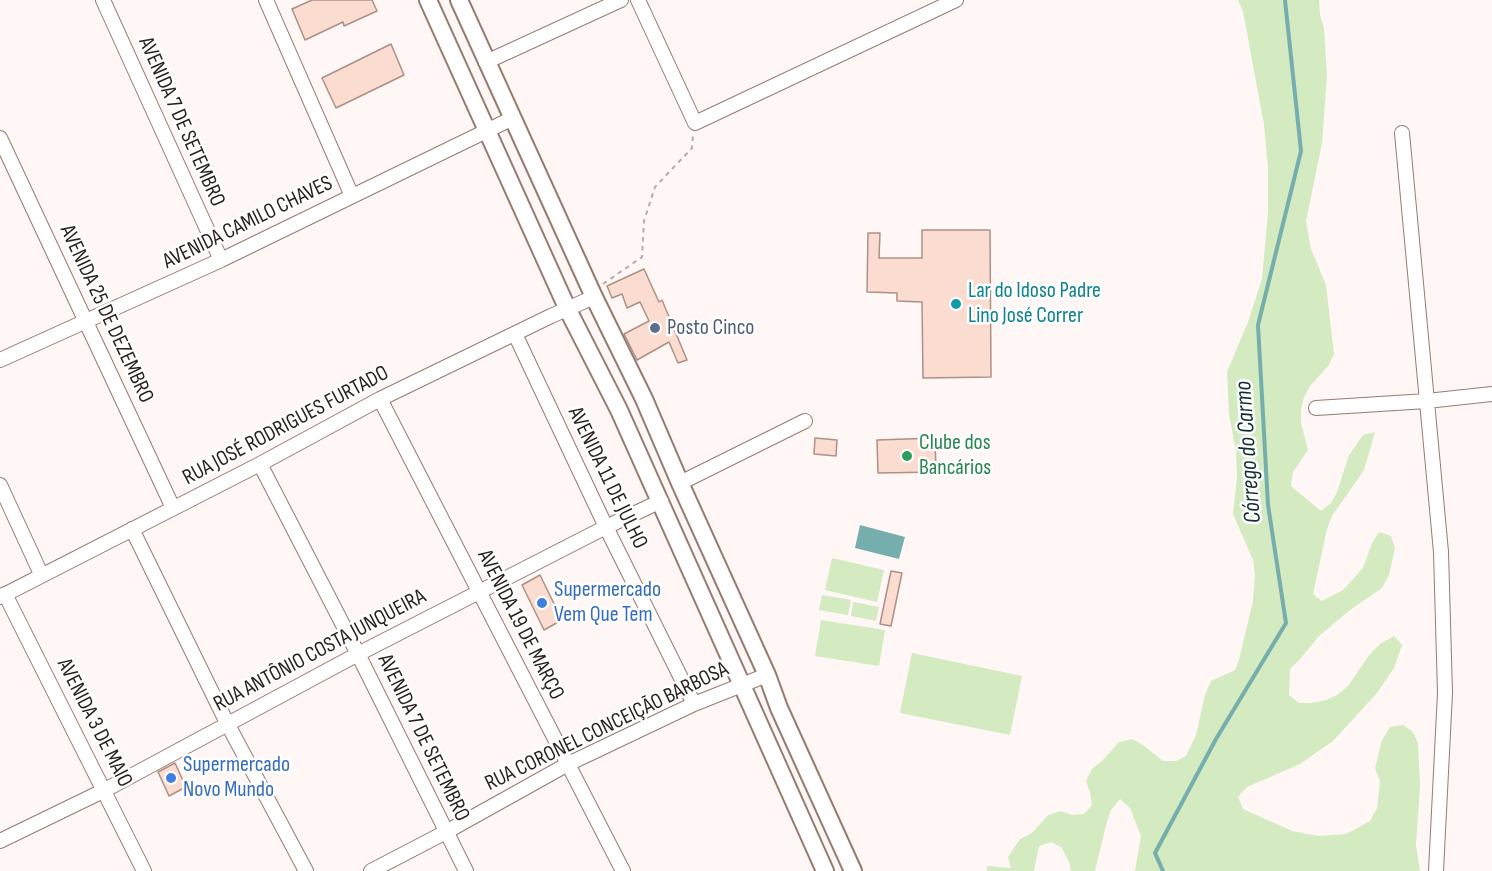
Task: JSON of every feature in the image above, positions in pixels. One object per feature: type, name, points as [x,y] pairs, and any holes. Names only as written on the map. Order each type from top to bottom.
[{"type":"main road","points":[[428,0],[568,310],[619,410],[661,501],[825,871]]},
{"type":"main road","points":[[459,0],[512,119],[644,399],[853,871]]},
{"type":"main road","points":[[619,410],[644,399]]},
{"type":"street","name":"AVENIDA 7 DE SETEMBRO","points":[[103,0],[221,260]]},
{"type":"street","points":[[266,0],[352,196]]},
{"type":"street","points":[[486,62],[621,0]]},
{"type":"street","points":[[638,0],[695,123],[956,0]]},
{"type":"street","name":"AVENIDA CAMILO CHAVES","points":[[0,360],[221,260],[512,119]]},
{"type":"street","points":[[1402,133],[1441,552],[1445,693],[1436,871]]},
{"type":"street","name":"AVENIDA 25 DE DEZEMBRO","points":[[0,138],[173,508]]},
{"type":"street","name":"RUA JOSÉ RODRIGUES FURTADO","points":[[3,596],[41,574],[260,464],[380,399],[551,316],[568,310],[596,294]]},
{"type":"street","name":"AVENIDA 11 DE JULHO","points":[[515,334],[694,704]]},
{"type":"street","points":[[1316,408],[1427,401],[1492,394]]},
{"type":"street","name":"AVENIDA 19 DE MARÇO","points":[[380,399],[623,871]]},
{"type":"street","points":[[680,483],[805,421]]},
{"type":"street","name":"AVENIDA 7 DE SETEMBRO","points":[[260,464],[358,654],[465,871]]},
{"type":"street","points":[[0,484],[41,574]]},
{"type":"street","name":"RUA ANTÔNIO COSTA JUNQUEIRA","points":[[0,841],[105,790],[227,723],[606,526],[661,501]]},
{"type":"street","points":[[132,529],[227,723],[306,871]]},
{"type":"street","name":"AVENIDA 3 DE MAIO","points":[[3,596],[105,790],[144,871]]},
{"type":"street","name":"RUA CORONEL CONCEIÇÃO BARBOSA","points":[[371,871],[568,765],[694,704],[767,675]]},
{"type":"path","points":[[596,294],[605,281],[642,257],[644,221],[655,187],[692,148],[695,123]]},
{"type":"green space","points":[[1238,0],[1319,0],[1324,28],[1327,76],[1322,143],[1306,221],[1311,249],[1326,285],[1334,354],[1329,365],[1310,386],[1304,397],[1301,423],[1308,450],[1293,472],[1291,486],[1321,511],[1331,503],[1337,492],[1349,455],[1363,435],[1375,432],[1364,470],[1332,516],[1327,529],[1313,594],[1322,601],[1343,590],[1363,568],[1372,543],[1379,532],[1391,536],[1395,548],[1389,575],[1382,588],[1350,610],[1319,636],[1290,669],[1289,695],[1299,703],[1326,700],[1348,686],[1370,654],[1380,644],[1394,636],[1402,645],[1394,668],[1377,693],[1333,741],[1300,764],[1247,787],[1238,797],[1243,809],[1292,831],[1319,836],[1346,834],[1370,821],[1377,808],[1380,781],[1375,768],[1382,740],[1390,727],[1403,725],[1413,732],[1418,743],[1420,786],[1416,845],[1420,871],[1135,871],[1141,836],[1130,808],[1120,799],[1111,810],[1107,821],[1095,871],[1071,871],[1062,848],[1052,842],[1039,846],[1034,871],[987,871],[987,866],[1011,868],[1008,857],[1020,839],[1032,833],[1048,815],[1061,811],[1072,815],[1084,814],[1092,805],[1086,781],[1092,769],[1119,742],[1132,739],[1163,761],[1176,761],[1186,756],[1196,735],[1205,695],[1211,681],[1235,670],[1239,660],[1253,601],[1255,575],[1253,560],[1233,514],[1237,477],[1236,452],[1229,414],[1227,372],[1248,322],[1262,279],[1268,212],[1268,168],[1264,125],[1243,11]]},
{"type":"green space","points":[[832,558],[884,570],[877,602],[825,590]]},
{"type":"green space","points":[[822,595],[851,600],[848,615],[819,610]]},
{"type":"green space","points":[[853,602],[879,607],[876,621],[851,616]]},
{"type":"green space","points":[[821,620],[885,630],[879,666],[815,656]]},
{"type":"green space","points":[[912,653],[1022,676],[1010,735],[900,713]]},
{"type":"water","points":[[860,525],[905,537],[899,559],[855,548]]},
{"type":"building","points":[[312,0],[372,0],[377,11],[344,26],[343,22],[305,40],[292,9]]},
{"type":"building","points":[[391,44],[404,75],[336,108],[322,78]]},
{"type":"building","name":"Lar do Idoso Padre Lino José Correr","points":[[922,230],[990,230],[991,377],[923,378],[922,302],[897,301],[897,293],[867,292],[868,233],[880,233],[879,258],[922,258]]},
{"type":"building","points":[[644,269],[659,302],[662,300],[687,360],[678,363],[669,342],[637,360],[624,334],[649,321],[640,302],[627,308],[622,294],[612,298],[607,286]]},
{"type":"building","points":[[815,438],[837,440],[836,456],[814,454]]},
{"type":"building","name":"Clube dos Bancários","points":[[935,438],[936,472],[878,473],[877,440]]},
{"type":"building","points":[[891,571],[902,573],[891,626],[880,624]]},
{"type":"building","name":"Supermercado Vem Que Tem","points":[[540,575],[562,620],[544,630],[522,585]]},
{"type":"building","name":"Supermercado Novo Mundo","points":[[175,763],[186,787],[169,796],[158,772]]},
{"type":"waterway","name":"Córrego do Carmo","points":[[1163,871],[1155,853],[1216,739],[1286,623],[1268,505],[1258,325],[1301,151],[1285,0]]},
{"type":"place","name":"Lar do Idoso Padre Lino José Correr","points":[[956,304]]},
{"type":"place","name":"Posto Cinco","points":[[655,328]]},
{"type":"place","name":"Clube dos Bancários","points":[[907,456]]},
{"type":"place","name":"Supermercado Vem Que Tem","points":[[542,603]]},
{"type":"place","name":"Supermercado Novo Mundo","points":[[171,778]]}]
